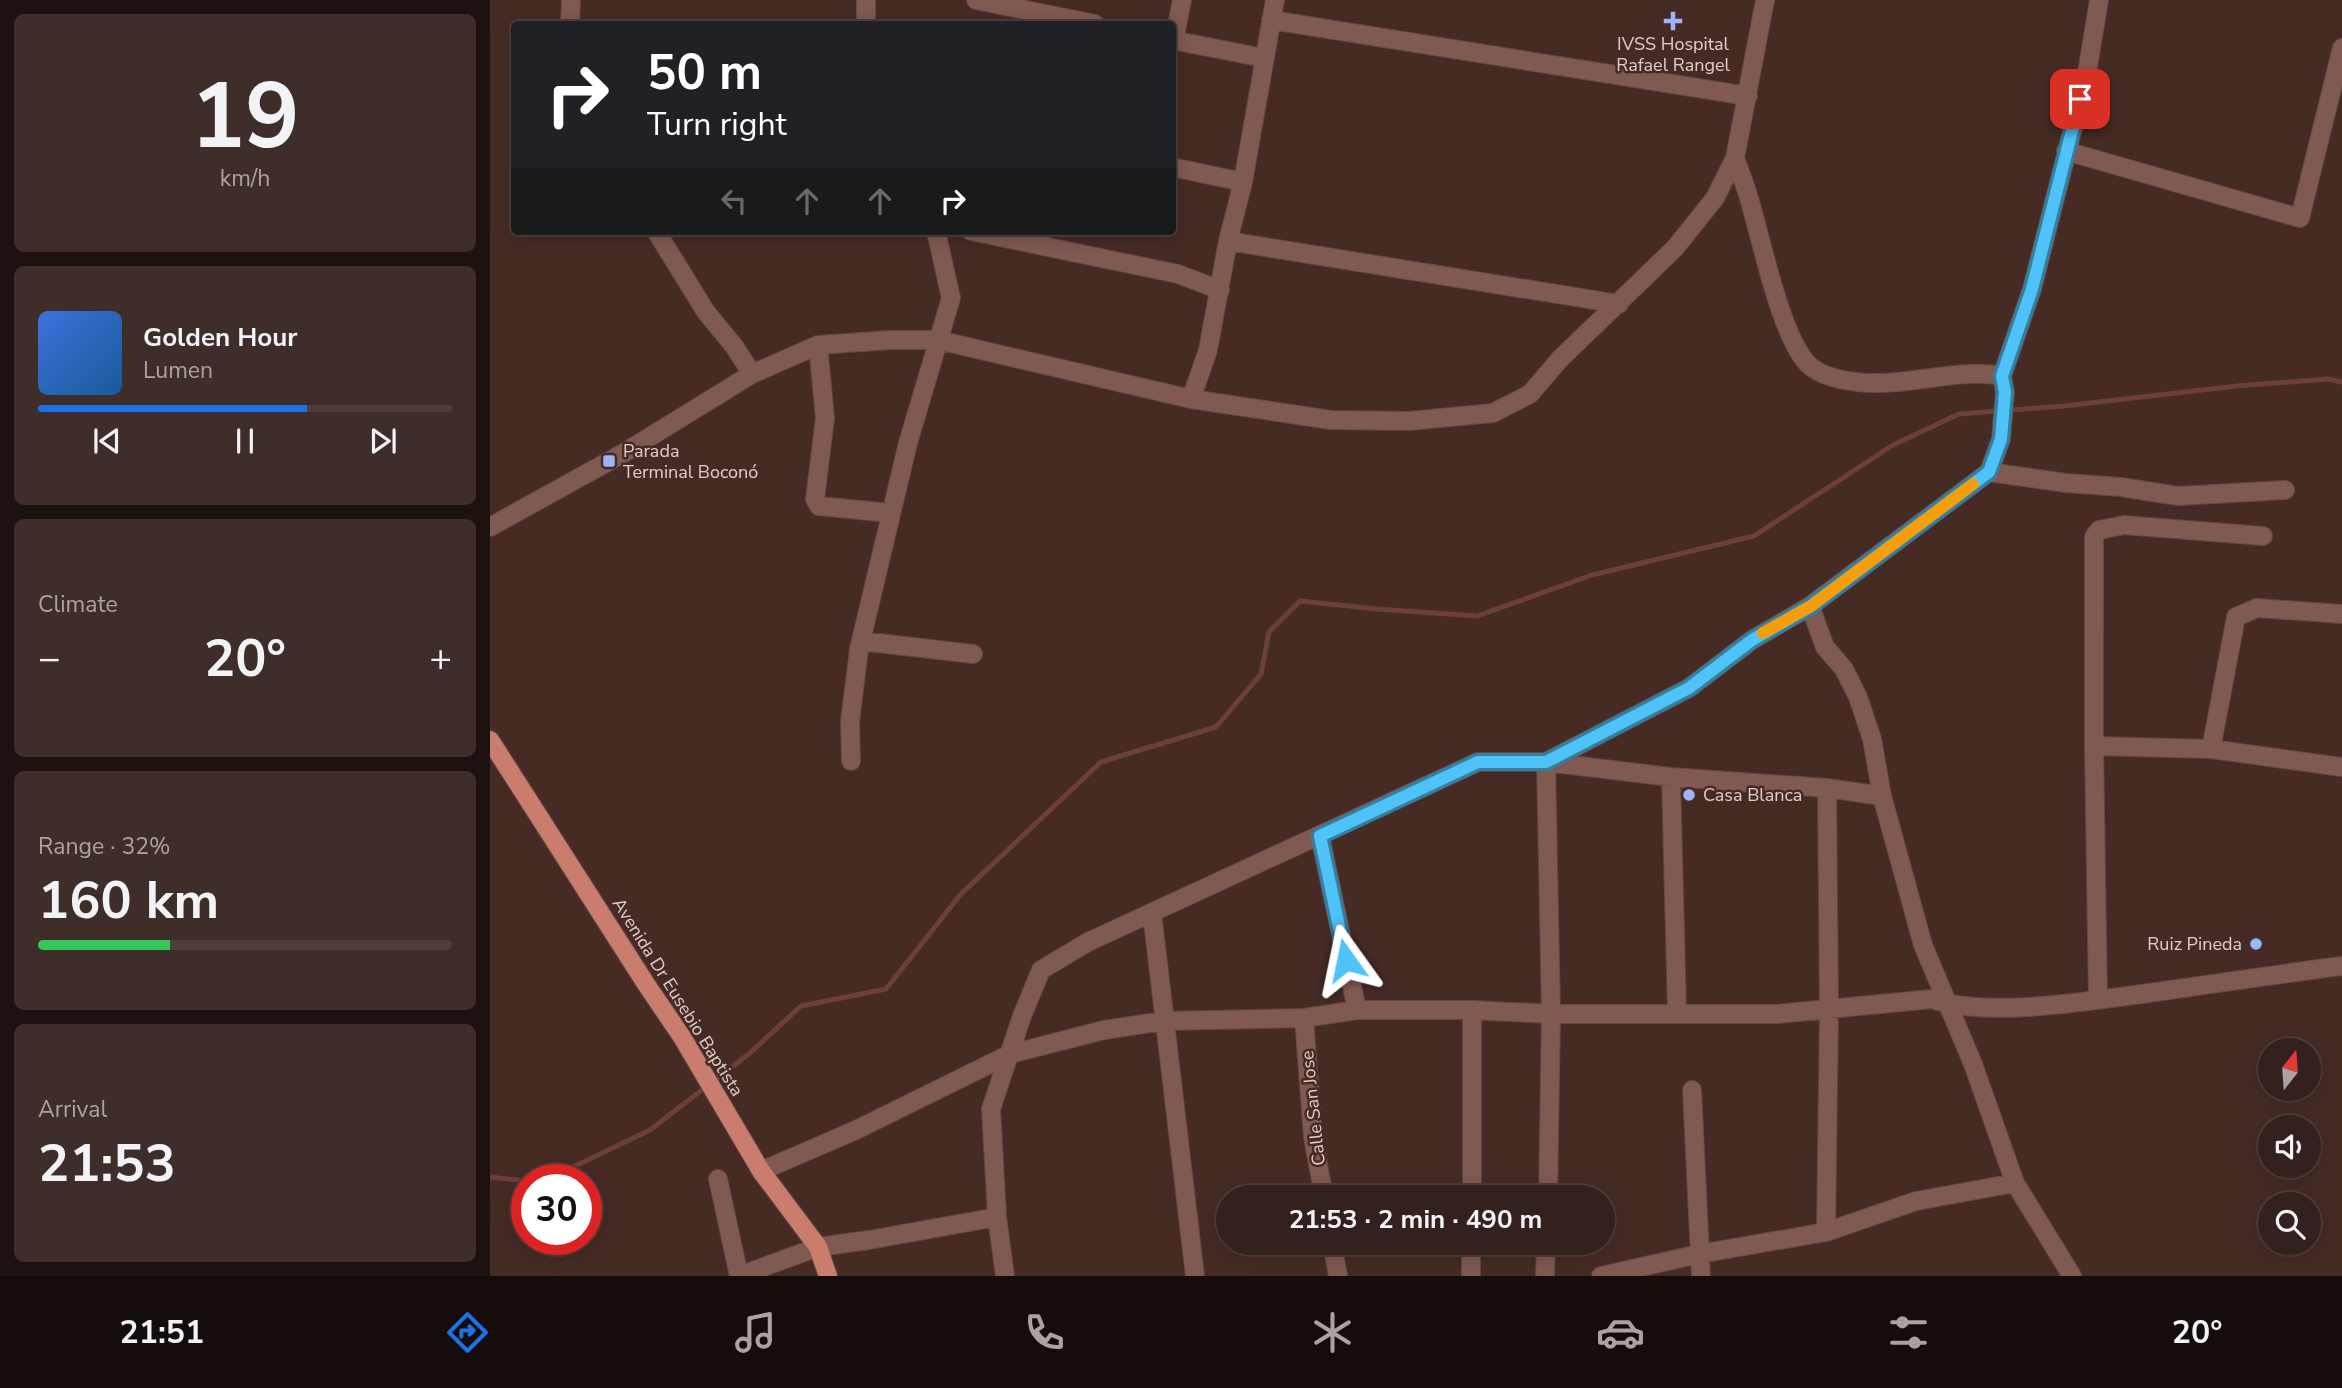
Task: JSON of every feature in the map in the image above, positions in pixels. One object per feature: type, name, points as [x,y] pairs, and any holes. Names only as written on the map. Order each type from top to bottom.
[{"type":"main road","name":"Avenida Dr Eusebio Baptista","points":[[490,740],[682,1037],[761,1171],[818,1247],[828,1276]]},
{"type":"street","points":[[570,21],[572,0]]},
{"type":"street","points":[[866,0],[866,21]]},
{"type":"street","points":[[975,0],[1080,21]]},
{"type":"street","points":[[1176,27],[1182,0]]},
{"type":"street","points":[[1191,399],[1208,350],[1228,241],[1243,182],[1275,0]]},
{"type":"street","points":[[490,527],[622,454],[752,374],[818,345],[938,340],[1191,399],[1331,420],[1409,421],[1493,413],[1530,394],[1560,359],[1675,248],[1715,198],[1735,158],[1765,0]]},
{"type":"street","points":[[1546,762],[1689,688],[1752,640],[1811,606],[1989,472],[2001,431],[2003,384],[2032,289],[2087,73],[2099,0]]},
{"type":"street","points":[[1272,20],[1748,96]]},
{"type":"street","points":[[1176,42],[1264,58]]},
{"type":"street","points":[[2066,151],[2301,218],[2342,48]]},
{"type":"street","points":[[1735,158],[1752,205],[1763,253],[1790,337],[1809,365],[1832,377],[1869,383],[1979,372],[2003,384]]},
{"type":"street","points":[[1176,168],[1243,182]]},
{"type":"street","points":[[658,235],[706,312],[734,346],[752,374]]},
{"type":"street","points":[[851,761],[850,722],[861,641],[890,513],[951,298],[937,235]]},
{"type":"street","points":[[990,235],[1178,274],[1220,290]]},
{"type":"street","points":[[1228,241],[1619,304]]},
{"type":"street","points":[[818,345],[825,418],[815,499],[819,506],[890,513]]},
{"type":"street","points":[[1989,472],[2066,483],[2121,487],[2157,494],[2217,495],[2285,490]]},
{"type":"street","points":[[2157,494],[2158,527]]},
{"type":"street","points":[[2098,1000],[2094,537],[2099,530],[2124,525],[2263,536]]},
{"type":"street","points":[[1811,606],[1825,647],[1844,669],[1858,697],[1872,739],[1882,796],[1923,945],[1950,1006],[2015,1183],[2072,1276]]},
{"type":"street","points":[[2211,749],[2236,617],[2257,608],[2342,614]]},
{"type":"street","points":[[861,641],[973,654]]},
{"type":"street","points":[[2094,746],[2211,749],[2342,767]]},
{"type":"street","points":[[1005,1276],[991,1110],[1022,1016],[1041,970],[1088,942],[1478,762],[1546,762],[1671,777],[1828,788],[1882,796]]},
{"type":"street","points":[[1546,762],[1551,1014],[1548,1185]]},
{"type":"street","points":[[1671,777],[1677,1012]]},
{"type":"street","points":[[1826,1231],[1828,788]]},
{"type":"street","points":[[1320,836],[1357,1010]]},
{"type":"street","points":[[1152,913],[1195,1276]]},
{"type":"street","points":[[761,1171],[856,1129],[1010,1054],[1104,1030],[1163,1021],[1304,1018],[1357,1010],[1472,1010],[1551,1014],[1777,1014],[1932,999],[1950,1006],[2011,1007],[2098,1000],[2342,966]]},
{"type":"street","points":[[1472,1010],[1472,1185]]},
{"type":"street","name":"Calle San Jose","points":[[1304,1018],[1313,1137],[1322,1185]]},
{"type":"street","points":[[1692,1090],[1701,1276]]},
{"type":"street","points":[[718,1179],[739,1276],[818,1247],[998,1217]]},
{"type":"street","points":[[1601,1276],[1699,1254],[1826,1231],[1916,1201],[2015,1183]]},
{"type":"street","points":[[1334,1255],[1338,1276]]},
{"type":"street","points":[[1471,1255],[1471,1276]]},
{"type":"street","points":[[1545,1276],[1546,1255]]},
{"type":"waterway","points":[[579,1164],[650,1130],[750,1053],[801,1006],[886,989],[961,894],[1101,762],[1216,727],[1261,674],[1269,632],[1300,601],[1477,616],[1592,575],[1754,536],[1893,445],[1959,414],[2064,406],[2237,386],[2328,379],[2342,382]]},
{"type":"waterway","points":[[490,1177],[511,1179]]},
{"type":"slow traffic","points":[[1763,633],[1811,606],[1973,484]]},
{"type":"place","name":"IVSS Hospital Rafael Rangel","points":[[1673,21]]},
{"type":"place","name":"Parada Terminal Boconó","points":[[609,461]]},
{"type":"place","name":"Casa Blanca","points":[[1689,795]]},
{"type":"place","name":"Ruiz Pineda","points":[[2256,944]]},
{"type":"route","points":[[1346,960],[1320,836],[1478,762],[1546,762],[1689,688],[1752,640],[1811,606],[1989,472],[2001,439],[2005,392],[2002,376],[2032,289],[2080,99]]}]
